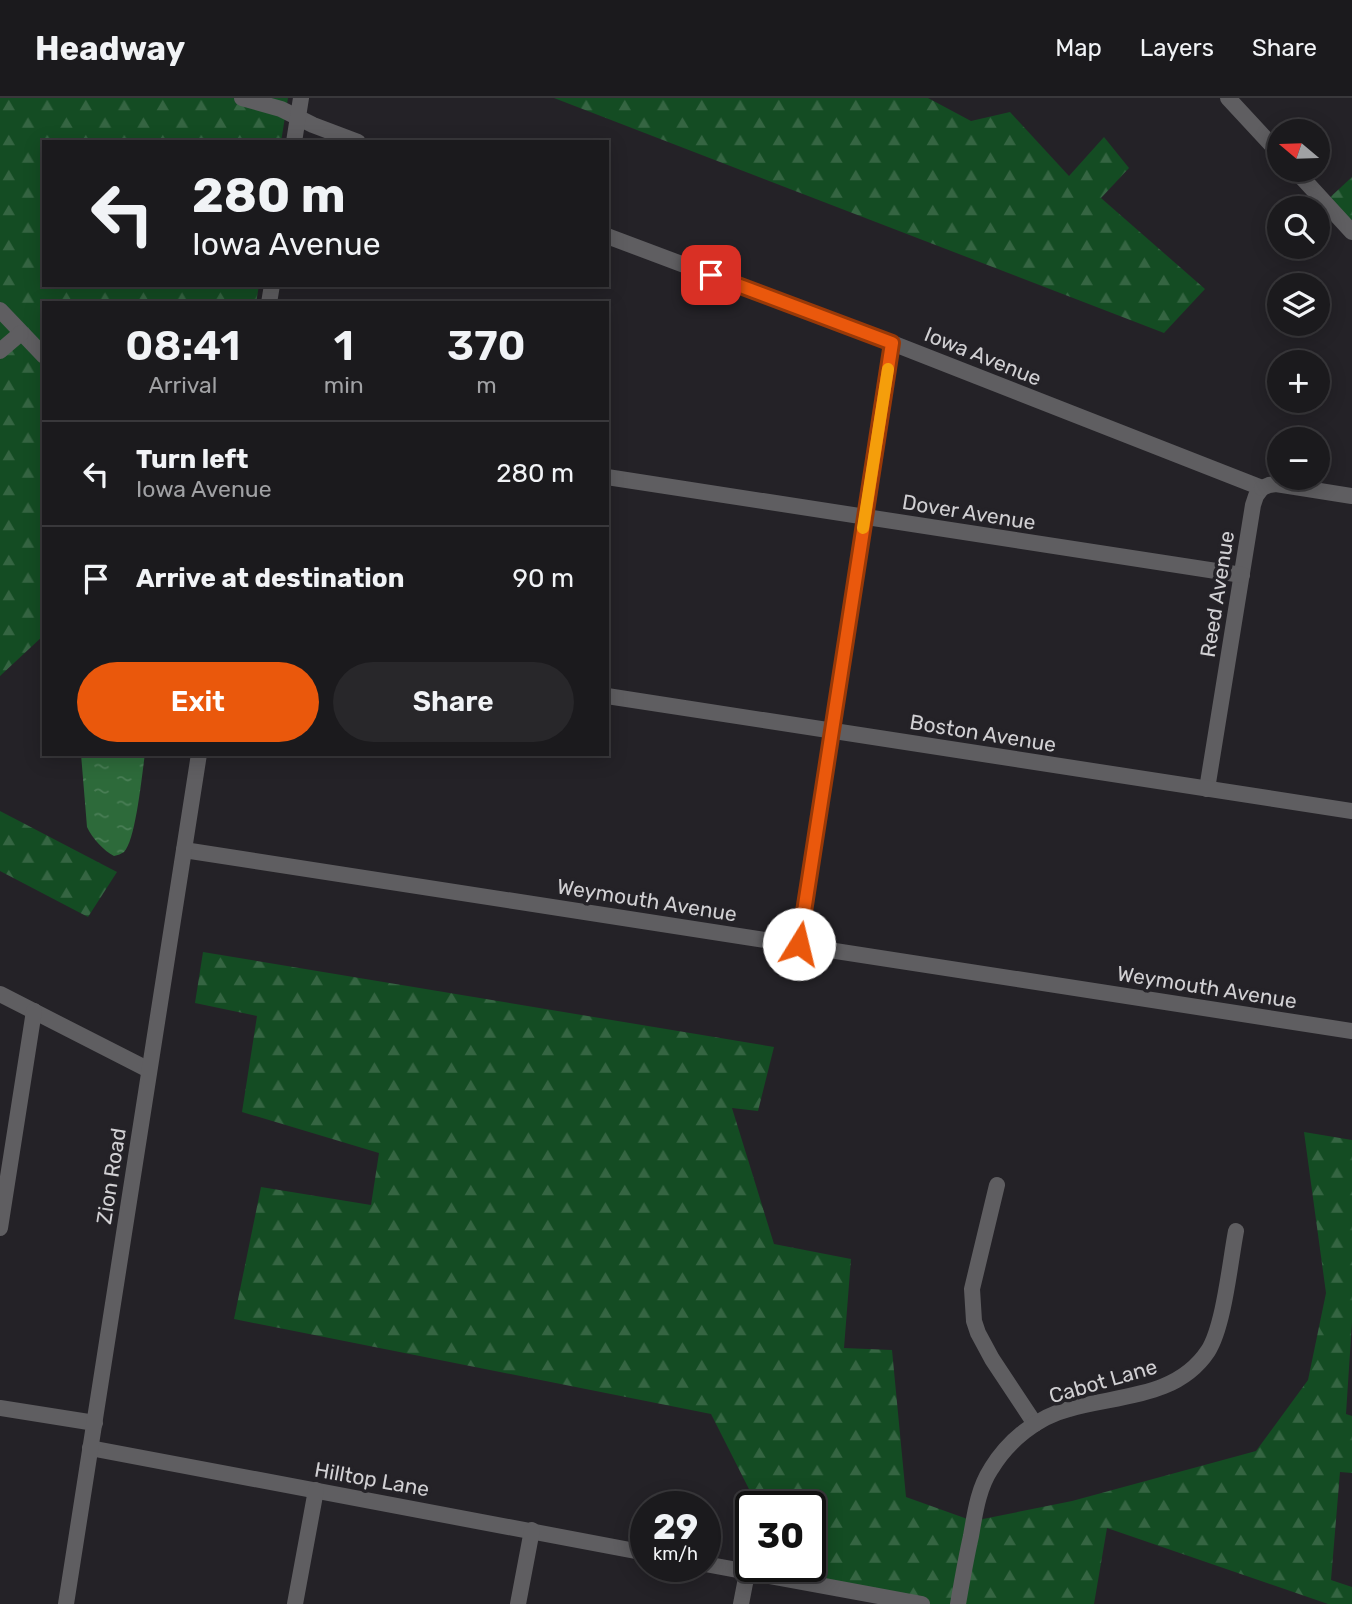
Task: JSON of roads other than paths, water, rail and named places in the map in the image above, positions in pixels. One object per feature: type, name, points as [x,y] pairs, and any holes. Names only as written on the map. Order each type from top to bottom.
[{"type":"street","points":[[242,98],[281,109],[353,140]]},
{"type":"street","points":[[295,140],[301,98]]},
{"type":"street","points":[[1228,98],[1267,140]]},
{"type":"street","points":[[1306,182],[1352,232]]},
{"type":"street","name":"Iowa Avenue","points":[[609,237],[892,343],[1262,488]]},
{"type":"street","points":[[0,310],[42,354]]},
{"type":"street","points":[[0,351],[21,333]]},
{"type":"street","points":[[799,944],[892,343]]},
{"type":"street","name":"Dover Avenue","points":[[609,477],[1242,575]]},
{"type":"street","points":[[1262,488],[1276,484],[1352,496]]},
{"type":"street","name":"Reed Avenue","points":[[1207,789],[1253,505],[1262,488]]},
{"type":"street","name":"Boston Avenue","points":[[609,696],[1352,811]]},
{"type":"street","name":"Zion Road","points":[[66,1604],[199,756]]},
{"type":"street","name":"Weymouth Avenue","points":[[184,850],[1352,1031]]},
{"type":"street","points":[[0,994],[149,1070]]},
{"type":"street","points":[[0,1228],[34,1011]]},
{"type":"street","points":[[997,1185],[972,1289],[974,1321],[992,1359],[1035,1424]]},
{"type":"street","name":"Cabot Lane","points":[[958,1604],[982,1486],[1000,1456],[1014,1440],[1035,1424],[1068,1409],[1160,1388],[1173,1383],[1194,1368],[1209,1349],[1217,1332],[1236,1231]]},
{"type":"street","points":[[0,1408],[95,1423]]},
{"type":"street","name":"Hilltop Lane","points":[[90,1448],[630,1550]]},
{"type":"street","points":[[295,1604],[316,1490]]},
{"type":"street","points":[[518,1604],[532,1530]]},
{"type":"street","points":[[741,1604],[745,1582]]},
{"type":"street","points":[[798,1582],[922,1604]]},
{"type":"water","points":[[81,756],[145,756],[132,834],[124,852],[114,856],[106,851],[87,827]]}]
